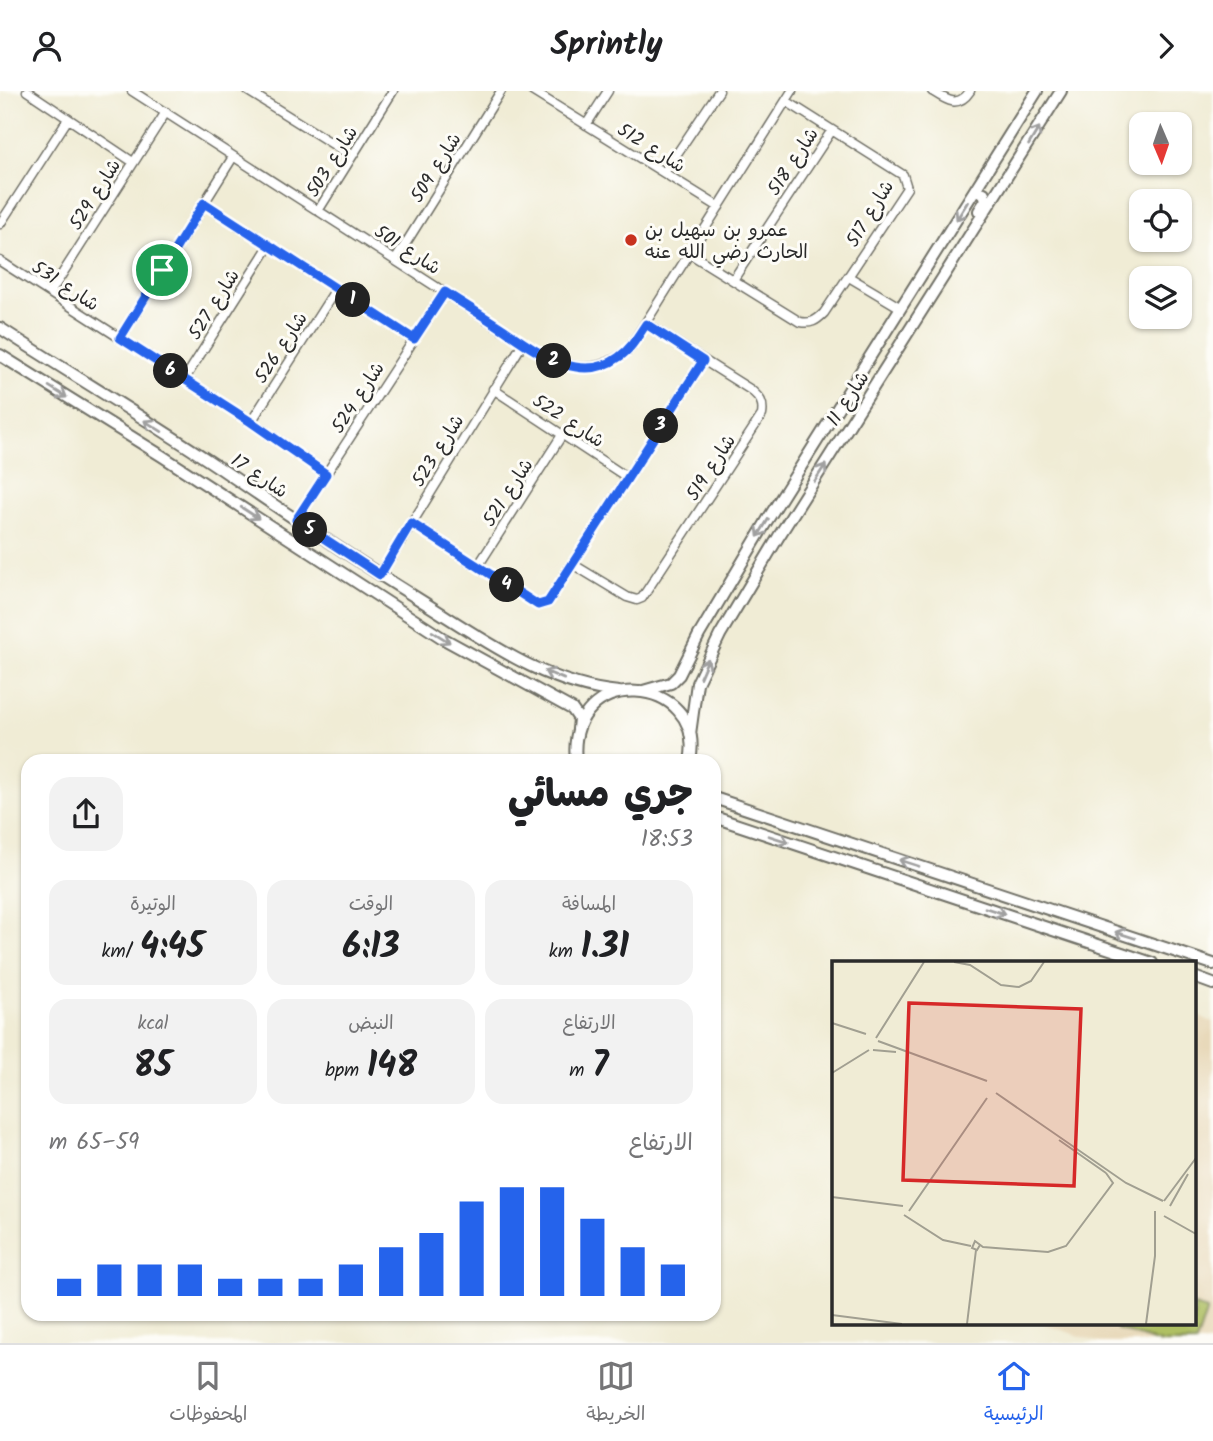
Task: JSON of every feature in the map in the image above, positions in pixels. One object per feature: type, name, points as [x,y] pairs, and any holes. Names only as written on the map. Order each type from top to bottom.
[{"type":"street","points":[[27,91],[132,162]]},
{"type":"street","name":"شارع 501","points":[[132,91],[523,343],[556,362],[586,368],[617,359],[629,349],[792,91]]},
{"type":"street","points":[[248,91],[352,156]]},
{"type":"street","name":"شارع 503","points":[[318,211],[393,91]]},
{"type":"street","name":"شارع 509","points":[[396,260],[501,91]]},
{"type":"street","name":"شارع 512","points":[[532,91],[719,207]]},
{"type":"street","points":[[586,125],[608,91]]},
{"type":"street","points":[[664,173],[719,91]]},
{"type":"street","points":[[932,91],[947,101],[956,103],[964,99],[970,91]]},
{"type":"street","points":[[1015,166],[1004,164],[1003,156],[1028,117],[1037,91]]},
{"type":"street","name":"شارع 11","points":[[643,691],[671,683],[679,674],[768,519],[1037,91]]},
{"type":"street","name":"شارع 11","points":[[692,754],[690,734],[697,683],[720,635],[779,536],[952,267],[1061,91]]},
{"type":"street","name":"شارع 517","points":[[689,253],[800,322],[809,323],[824,313],[907,188],[902,175],[786,101]]},
{"type":"street","name":"شارع 529","points":[[50,293],[166,112]]},
{"type":"street","points":[[0,224],[68,119]]},
{"type":"street","name":"شارع 518","points":[[733,280],[832,130]]},
{"type":"street","points":[[120,338],[233,157]]},
{"type":"street","points":[[952,267],[959,242],[986,200],[984,193],[975,190]]},
{"type":"street","points":[[204,203],[414,339]]},
{"type":"street","name":"شارع 527","points":[[184,380],[269,246]]},
{"type":"street","name":"شارع 531","points":[[0,261],[251,422],[326,474]]},
{"type":"street","name":"شارع 517","points":[[849,277],[901,308]]},
{"type":"street","name":"شارع 526","points":[[251,422],[337,289]]},
{"type":"street","name":"شارع 524","points":[[296,520],[445,292]]},
{"type":"street","name":"شارع 519","points":[[574,565],[627,597],[642,598],[762,415],[760,398],[751,390],[646,324]]},
{"type":"street","name":"شارع 17","points":[[0,328],[489,643],[558,678],[583,686],[619,692],[643,691]]},
{"type":"street","name":"شارع 523","points":[[380,575],[523,343]]},
{"type":"street","name":"شارع 17","points":[[0,355],[162,456],[444,639],[572,709],[579,719],[578,729]]},
{"type":"street","points":[[411,523],[538,605],[543,605],[551,599],[574,565],[703,361]]},
{"type":"street","name":"شارع 522","points":[[493,390],[628,478]]},
{"type":"street","name":"شارع 521","points":[[478,566],[562,435]]},
{"type":"street","points":[[162,456],[171,449],[182,451],[221,475],[230,475]]},
{"type":"street","points":[[643,691],[659,696],[673,706],[684,719],[690,734]]},
{"type":"street","points":[[576,754],[578,729],[587,712],[602,699],[619,692]]},
{"type":"street","points":[[721,800],[1213,964]]},
{"type":"street","points":[[721,819],[1146,961]]},
{"type":"street","points":[[1196,978],[1213,984]]},
{"type":"shaded area","points":[[1196,1016],[1213,1022],[1213,1343],[1100,1343],[1047,1325],[1196,1325]]},
{"type":"green space","points":[[1196,1307],[1207,1310],[1196,1343],[1160,1343],[1117,1329],[1118,1325],[1196,1325]]},
{"type":"place","name":"عمرو بن سهيل بن الحارث رضي الله عنه","points":[[631,240]]},
{"type":"route","points":[[204,203],[414,339],[445,292],[539,353],[570,366],[586,368],[617,359],[629,349],[646,324],[703,361],[574,565],[551,599],[538,605],[411,523],[380,575],[296,520],[326,474],[120,338],[162,270],[204,203]]}]
